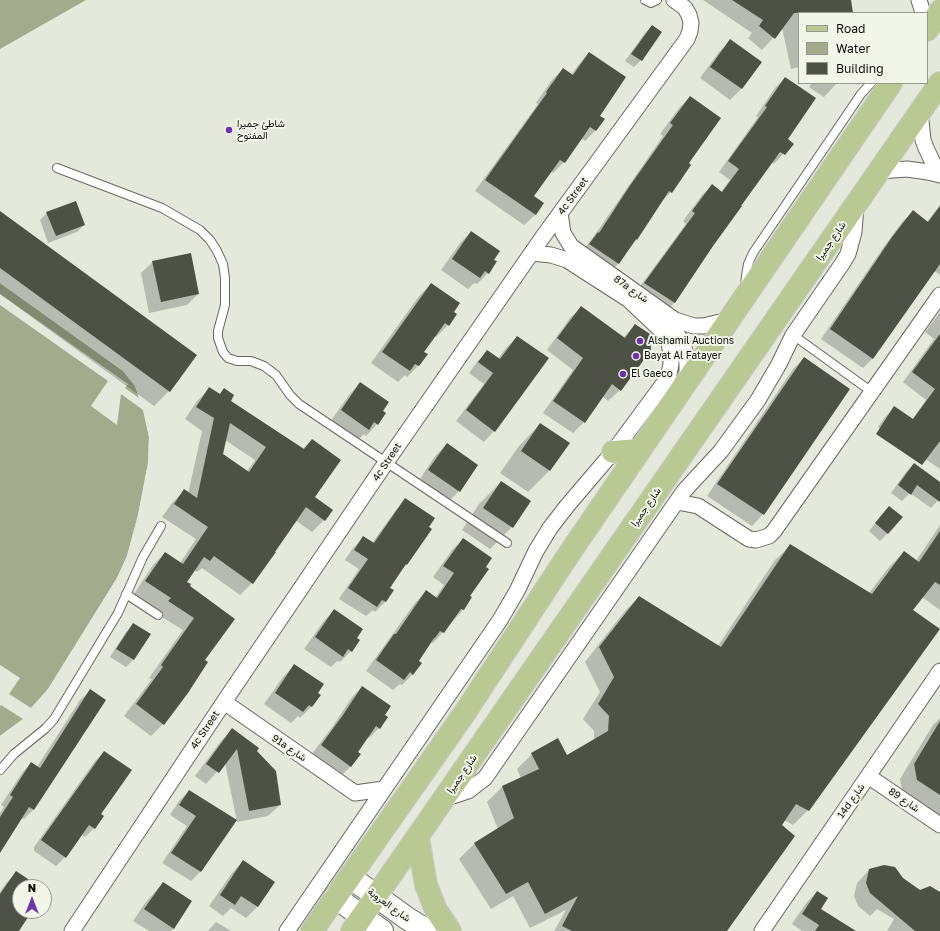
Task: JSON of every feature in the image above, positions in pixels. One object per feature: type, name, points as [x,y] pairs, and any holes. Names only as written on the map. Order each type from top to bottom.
[{"type":"main road","points":[[928,29],[940,11]]},
{"type":"main road","name":"شارع جميرا","points":[[357,924],[940,83]]},
{"type":"main road","points":[[312,931],[464,714],[569,554],[890,84]]},
{"type":"main road","points":[[613,452],[640,450]]},
{"type":"main road","points":[[418,837],[426,885],[436,910],[450,931]]},
{"type":"main road","name":"شارع العروبة","points":[[350,877],[408,919],[428,931]]},
{"type":"main road","points":[[336,898],[357,924],[382,931]]},
{"type":"street","name":"4c Street","points":[[72,931],[224,702],[387,461],[560,213],[686,38],[690,31],[691,23],[689,15],[685,8],[674,0]]},
{"type":"street","points":[[919,0],[923,12]]},
{"type":"street","points":[[920,111],[923,140],[933,163],[940,170]]},
{"type":"street","points":[[879,171],[907,170],[940,175]]},
{"type":"street","points":[[444,799],[468,791],[486,778],[677,502],[693,481],[721,451],[758,400],[793,335],[848,254],[854,232],[856,204]]},
{"type":"street","name":"87a شارع","points":[[560,213],[563,233],[571,246],[675,320],[694,326],[703,326],[729,320]]},
{"type":"street","name":"87a شارع","points":[[532,253],[552,255],[567,260],[670,326],[676,332],[686,355],[687,381]]},
{"type":"street","points":[[677,502],[692,504],[704,509],[749,539],[756,540],[768,536],[774,531],[940,295]]},
{"type":"street","points":[[286,931],[500,620],[517,591],[536,551],[550,528],[613,452],[669,374],[671,354],[669,343],[665,334],[629,300]]},
{"type":"street","name":"14d شارع","points":[[762,931],[940,671]]},
{"type":"street","name":"91a شارع","points":[[224,702],[355,793]]},
{"type":"street","name":"شارع 89","points":[[868,776],[940,824]]},
{"type":"street","points":[[359,825],[355,793],[384,789]]},
{"type":"lane","points":[[645,0],[651,4],[657,0]]},
{"type":"lane","points":[[744,298],[748,264],[753,253],[861,94],[870,84]]},
{"type":"lane","points":[[57,168],[162,208],[200,230],[210,240],[223,264],[225,305],[218,331],[218,338],[223,352],[228,358],[264,366],[276,375],[290,395],[299,404],[507,542]]},
{"type":"lane","points":[[793,335],[872,392]]},
{"type":"lane","points":[[0,770],[14,754],[46,728],[54,719],[118,613],[143,557],[160,526]]},
{"type":"lane","points":[[126,594],[158,614]]},
{"type":"water","points":[[0,0],[86,0],[0,49]]},
{"type":"water","points":[[0,283],[123,371],[135,386],[143,409],[149,437],[148,463],[138,515],[127,556],[117,578],[48,689],[23,719],[0,736]]},
{"type":"pier","points":[[0,281],[124,370],[137,385],[145,408],[151,437],[150,464],[140,516],[129,556],[119,579],[49,690],[24,720],[0,738],[0,736],[23,719],[1,705],[0,706],[0,665],[20,678],[9,694],[31,708],[48,689],[117,578],[127,556],[138,515],[148,463],[149,437],[143,410],[121,394],[117,425],[91,406],[108,381],[0,305],[0,294],[128,384],[125,388],[139,398],[135,386],[123,371],[0,283]]},
{"type":"building","points":[[732,0],[851,0],[853,12],[794,13],[775,39],[759,26],[763,20]]},
{"type":"building","points":[[652,25],[662,32],[642,61],[631,54]]},
{"type":"building","points":[[730,39],[762,62],[742,89],[710,67]]},
{"type":"building","points":[[589,52],[626,77],[600,116],[605,119],[596,131],[590,127],[565,163],[560,160],[534,196],[544,203],[536,215],[485,180],[563,68],[573,75]]},
{"type":"building","points":[[785,77],[816,98],[788,139],[794,144],[785,155],[780,152],[713,246],[675,303],[644,283],[695,213],[692,211],[712,184],[722,192],[739,169],[728,161],[767,107],[765,106]]},
{"type":"building","points":[[690,96],[721,118],[689,163],[691,165],[672,193],[669,191],[637,240],[636,239],[619,264],[589,244],[598,232],[599,233],[629,187],[673,125],[670,123]]},
{"type":"building","points":[[76,201],[85,225],[56,236],[46,212]]},
{"type":"building","points":[[940,206],[940,264],[873,359],[830,329],[892,237],[913,210],[928,222]]},
{"type":"building","points":[[0,211],[197,355],[170,392],[0,268]]},
{"type":"building","points":[[471,231],[500,251],[494,260],[497,261],[489,274],[485,271],[480,278],[452,259]]},
{"type":"building","points":[[191,253],[199,294],[161,302],[152,261]]},
{"type":"building","points":[[431,283],[460,303],[454,312],[457,314],[449,326],[445,323],[424,352],[428,354],[419,366],[415,364],[410,371],[382,352]]},
{"type":"building","points":[[581,306],[625,338],[635,324],[650,334],[651,350],[621,391],[612,384],[585,423],[553,401],[583,358],[557,338]]},
{"type":"building","points":[[940,334],[940,441],[922,465],[876,434],[894,406],[913,419],[935,389],[912,372]]},
{"type":"building","points":[[517,336],[549,358],[495,432],[466,410],[493,373],[478,362],[487,350],[500,359]]},
{"type":"building","points":[[804,357],[850,389],[764,515],[717,484]]},
{"type":"building","points":[[360,382],[389,402],[383,411],[386,413],[378,425],[374,422],[369,430],[341,410]]},
{"type":"building","points":[[209,387],[220,394],[224,388],[234,395],[231,401],[304,449],[312,439],[341,460],[315,497],[333,510],[325,521],[306,507],[253,584],[214,556],[210,561],[204,557],[187,582],[191,584],[190,586],[235,619],[205,660],[208,662],[188,693],[164,725],[136,704],[163,667],[161,665],[194,618],[168,601],[171,598],[145,581],[165,552],[183,564],[208,527],[174,504],[184,489],[197,498],[214,418],[196,407]],"holes":[[[230,423],[266,447],[249,472],[223,454]]]},
{"type":"building","points":[[540,423],[570,443],[550,471],[521,451]]},
{"type":"building","points":[[447,443],[478,465],[460,492],[428,470]]},
{"type":"building","points":[[914,463],[940,482],[940,502],[917,485],[911,495],[898,485]]},
{"type":"building","points":[[501,481],[531,501],[513,528],[483,508]]},
{"type":"building","points":[[405,498],[435,518],[429,527],[432,529],[390,588],[394,590],[386,602],[382,600],[377,607],[348,588],[368,559],[354,550],[363,536],[374,543]]},
{"type":"building","points":[[889,506],[903,517],[888,534],[875,523]]},
{"type":"building","points":[[940,531],[940,585],[935,582],[913,610],[940,629],[809,811],[796,804],[782,825],[795,836],[727,931],[572,931],[562,926],[578,896],[545,914],[528,882],[506,894],[474,843],[514,818],[502,786],[539,769],[531,753],[558,738],[567,755],[608,731],[609,716],[598,704],[614,677],[599,647],[639,596],[721,647],[790,544],[872,594],[904,551],[919,562]]},
{"type":"building","points":[[463,538],[492,558],[486,567],[489,569],[470,596],[472,597],[464,610],[461,609],[444,633],[440,631],[434,638],[419,661],[422,663],[413,675],[410,672],[404,680],[376,660],[426,590],[437,598],[454,573],[443,566]]},
{"type":"building","points":[[334,609],[363,629],[357,638],[360,640],[352,652],[348,649],[343,657],[315,637]]},
{"type":"building","points":[[133,623],[151,634],[134,660],[116,649]]},
{"type":"building","points":[[294,664],[324,684],[318,693],[321,695],[312,707],[309,705],[303,712],[275,693]]},
{"type":"building","points":[[362,686],[391,706],[385,715],[388,717],[380,729],[376,726],[358,752],[361,754],[351,767],[321,745]]},
{"type":"building","points":[[90,689],[106,700],[34,810],[29,807],[0,853],[0,817],[13,797],[10,795],[31,762],[40,768]]},
{"type":"building","points":[[940,721],[940,795],[917,780],[914,764]]},
{"type":"building","points":[[232,728],[259,748],[257,751],[276,771],[281,805],[249,811],[237,749],[219,773],[206,764]]},
{"type":"building","points":[[104,751],[132,770],[101,814],[104,816],[95,829],[89,825],[66,858],[41,840]]},
{"type":"building","points":[[189,790],[237,820],[201,872],[171,853],[196,816],[179,805]]},
{"type":"building","points":[[243,860],[275,882],[258,907],[241,896],[235,905],[220,895]]},
{"type":"building","points":[[884,865],[895,867],[903,878],[920,890],[930,886],[940,892],[940,931],[915,931],[870,893],[866,883],[869,869]]},
{"type":"building","points":[[16,871],[28,879],[12,879],[12,919],[27,919],[19,931],[0,931],[0,894]]},
{"type":"building","points":[[163,882],[192,901],[174,929],[144,909]]},
{"type":"building","points":[[817,891],[828,898],[821,909],[856,931],[815,931],[819,925],[802,914]]},
{"type":"place","name":"شاطئ جميرا المفتوح","points":[[229,130]]},
{"type":"place","name":"Alshamil Auctions","points":[[640,341]]},
{"type":"place","name":"Bayat Al Fatayer","points":[[636,356]]},
{"type":"place","name":"El Gaeco","points":[[623,374]]}]
